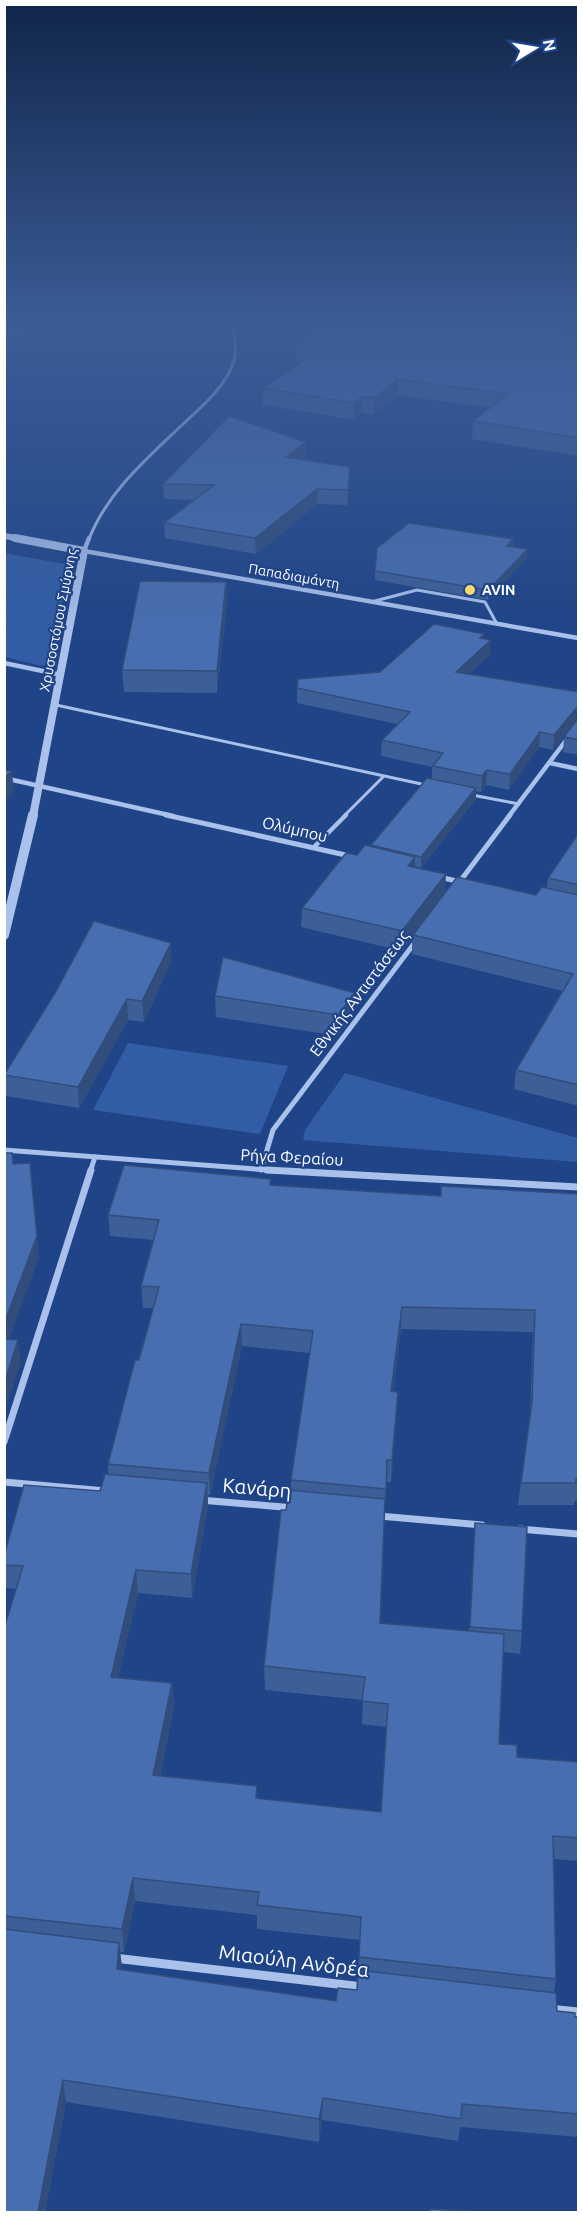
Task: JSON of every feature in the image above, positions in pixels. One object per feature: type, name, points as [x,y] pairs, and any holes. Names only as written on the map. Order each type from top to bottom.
[{"type":"street","name":"Χρυσοστόμου Σμύρνης","points":[[4,935],[40,786],[84,551],[94,526],[117,490],[180,427]]},
{"type":"street","name":"Παπαδιαμάντη","points":[[4,536],[579,638]]},
{"type":"street","points":[[4,663],[62,675]]},
{"type":"street","points":[[453,891],[573,731]]},
{"type":"street","points":[[549,763],[579,768]]},
{"type":"street","name":"Ολύμπου","points":[[4,778],[359,858]]},
{"type":"street","points":[[427,874],[471,884]]},
{"type":"street","name":"Εθνικής Αντιστάσεως","points":[[261,1170],[273,1130],[417,939]]},
{"type":"street","name":"Ρήγα Φεραίου","points":[[4,1150],[261,1170],[579,1186]]},
{"type":"street","points":[[4,1442],[95,1157]]},
{"type":"street","points":[[4,1482],[110,1491]]},
{"type":"street","name":"Κανάρη","points":[[192,1499],[309,1510]]},
{"type":"street","points":[[368,1515],[496,1527]]},
{"type":"street","points":[[508,1528],[579,1534]]},
{"type":"street","name":"Μιαούλη Ανδρέα","points":[[98,1956],[379,1989]]},
{"type":"street","points":[[543,2008],[579,2012]]},
{"type":"lane","points":[[371,602],[417,591],[485,602],[497,624]]},
{"type":"lane","points":[[56,705],[428,786]]},
{"type":"lane","points":[[314,847],[383,777]]},
{"type":"lane","points":[[462,793],[519,804]]},
{"type":"shaded area","points":[[5,553],[70,565],[48,664],[42,666],[5,657]]},
{"type":"shaded area","points":[[128,1043],[288,1066],[260,1134],[93,1110]]},
{"type":"shaded area","points":[[345,1073],[578,1138],[578,1162],[303,1140],[305,1130]]},
{"type":"building","points":[[218,427],[263,427],[306,442],[286,457],[350,467],[348,490],[317,489],[255,538],[164,523],[214,485],[163,484]]},
{"type":"building","points":[[513,427],[579,427],[579,438]]},
{"type":"building","points":[[409,523],[513,539],[507,546],[528,549],[488,590],[375,571],[377,548]]},
{"type":"building","points":[[140,581],[226,582],[217,671],[122,670]]},
{"type":"building","points":[[434,624],[484,634],[480,638],[491,640],[456,672],[579,692],[579,705],[554,735],[540,732],[510,774],[487,770],[482,776],[433,766],[443,753],[382,740],[410,712],[297,688],[298,679],[380,672]]},
{"type":"building","points":[[579,717],[579,740],[564,737]]},
{"type":"building","points":[[4,770],[12,771],[4,778]]},
{"type":"building","points":[[427,778],[476,788],[421,857],[371,845]]},
{"type":"building","points":[[578,834],[579,885],[548,878]]},
{"type":"building","points":[[365,845],[415,857],[408,866],[446,874],[402,931],[302,908],[346,853],[357,855]]},
{"type":"building","points":[[457,877],[536,895],[542,887],[579,895],[579,1085],[516,1070],[573,974],[413,935]]},
{"type":"building","points":[[94,921],[171,943],[142,1001],[127,999],[78,1087],[4,1075],[55,993]]},
{"type":"building","points":[[223,957],[355,993],[338,1015],[215,996]]},
{"type":"building","points":[[4,1153],[12,1153],[13,1164],[30,1163],[37,1236],[4,1324]]},
{"type":"building","points":[[124,1165],[271,1179],[270,1185],[441,1196],[441,1186],[579,1194],[579,1479],[576,1479],[576,1483],[521,1483],[532,1402],[535,1310],[402,1307],[391,1391],[398,1392],[392,1460],[387,1460],[386,1489],[291,1480],[313,1331],[241,1324],[209,1473],[108,1464],[135,1360],[139,1360],[159,1287],[141,1286],[159,1220],[108,1215]]},
{"type":"building","points":[[4,1339],[18,1340],[4,1384]]},
{"type":"building","points":[[105,1474],[207,1483],[191,1574],[136,1570],[111,1677],[172,1683],[153,1775],[257,1786],[256,1798],[381,1812],[388,1704],[362,1701],[365,1677],[264,1666],[281,1510],[286,1510],[289,1490],[385,1499],[380,1623],[504,1634],[499,1744],[517,1745],[517,1757],[579,1762],[579,1838],[553,1836],[556,1979],[359,1957],[361,1917],[257,1905],[259,1892],[133,1878],[122,1929],[4,1916],[4,1629],[23,1566],[4,1565],[4,1556],[24,1485],[100,1491]]},
{"type":"building","points":[[475,1523],[527,1527],[522,1631],[470,1627]]},
{"type":"building","points":[[4,1929],[119,1943],[117,1969],[336,2001],[338,1988],[357,1990],[358,1970],[556,1993],[557,2011],[575,2013],[575,2017],[579,2017],[579,2114],[462,2104],[461,2119],[323,2098],[319,2119],[63,2080],[38,2212],[4,2212]]},
{"type":"building","points":[[430,2209],[479,2212],[430,2212]]},
{"type":"place","name":"AVIN","points":[[470,590]]}]
